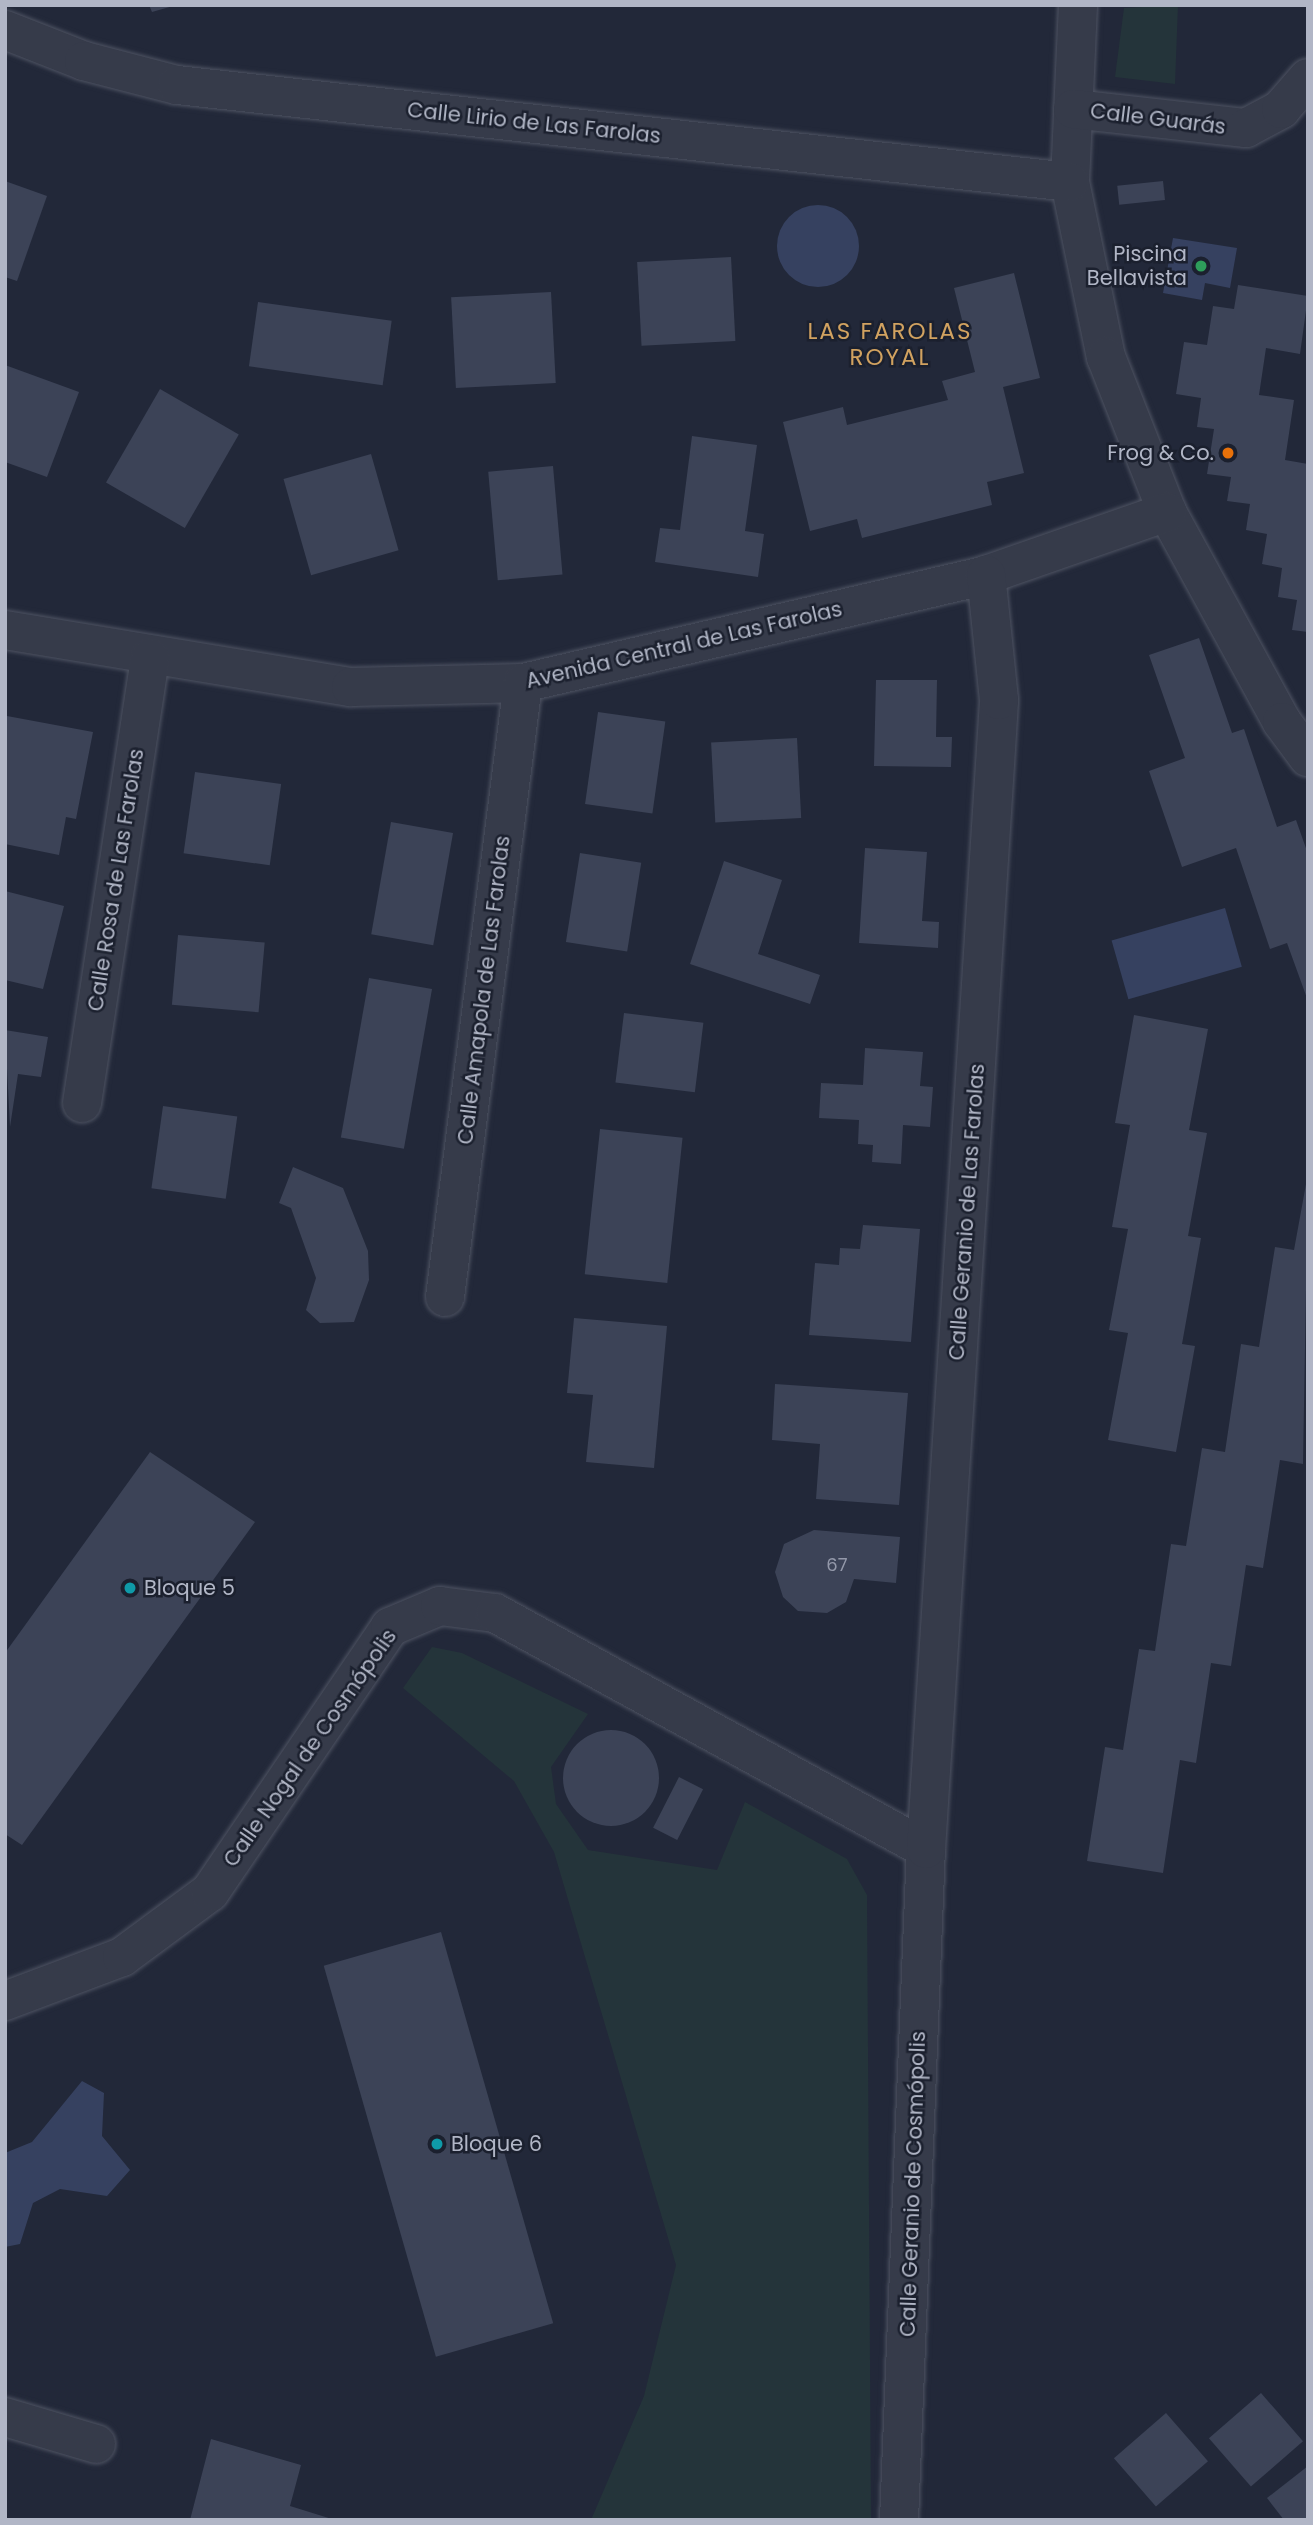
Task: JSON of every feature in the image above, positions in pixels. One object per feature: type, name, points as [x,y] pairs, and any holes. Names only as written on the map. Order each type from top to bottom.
[{"type":"street","points":[[1079,5],[1070,182],[1106,356],[1167,512],[1282,722],[1308,757]]},
{"type":"street","name":"Calle Lirio de Las Farolas","points":[[5,30],[84,61],[177,85],[1070,182]]},
{"type":"street","name":"Calle Guarás","points":[[1073,109],[1246,128],[1280,109],[1308,78]]},
{"type":"street","name":"Avenida Central de Las Farolas","points":[[5,630],[150,658],[351,687],[523,683],[986,575],[1167,512]]},
{"type":"street","name":"Calle Geranio de Las Farolas","points":[[926,1849],[999,700],[986,575]]},
{"type":"street","name":"Calle Rosa de Las Farolas","points":[[82,1103],[150,658]]},
{"type":"street","name":"Calle Amapola de Las Farolas","points":[[445,1297],[523,683]]},
{"type":"street","name":"Calle Nogal de Cosmópolis","points":[[5,2001],[122,1957],[210,1892],[390,1627],[440,1606],[495,1613],[926,1849]]},
{"type":"street","name":"Calle Geranio de Cosmópolis","points":[[899,2520],[926,1849]]},
{"type":"street","points":[[5,2417],[96,2444]]},
{"type":"shaded area","points":[[1178,5],[1175,84],[1115,77],[1124,8]]},
{"type":"shaded area","points":[[432,1647],[462,1653],[588,1714],[551,1767],[556,1804],[588,1850],[717,1870],[745,1802],[847,1859],[867,1895],[871,2520],[591,2520],[644,2396],[676,2265],[554,1852],[514,1781],[403,1688]]},
{"type":"water","points":[[818,205],[834,208],[847,217],[856,230],[859,246],[856,262],[847,275],[834,284],[818,287],[802,284],[789,275],[780,262],[777,246],[780,230],[789,217],[802,208]]},
{"type":"water","name":"Piscina Bellavista","points":[[1173,238],[1237,248],[1230,288],[1205,283],[1202,300],[1163,293]]},
{"type":"water","points":[[1225,908],[1242,967],[1128,999],[1112,941]]},
{"type":"water","points":[[82,2081],[104,2093],[102,2136],[130,2170],[107,2196],[60,2189],[33,2203],[20,2244],[5,2247],[5,2153],[32,2142]]},
{"type":"building","points":[[149,5],[173,5],[173,6],[152,12]]},
{"type":"building","points":[[5,181],[47,196],[17,281],[5,277]]},
{"type":"building","points":[[1163,181],[1165,200],[1119,205],[1117,186]]},
{"type":"building","points":[[731,257],[735,341],[642,346],[637,262]]},
{"type":"building","points":[[1014,273],[1040,378],[1003,387],[1024,473],[987,482],[992,505],[862,538],[857,519],[810,531],[783,422],[843,407],[847,425],[948,400],[942,381],[975,372],[954,288]]},
{"type":"building","points":[[1238,285],[1308,296],[1300,354],[1266,348],[1259,395],[1294,400],[1285,460],[1308,464],[1308,632],[1292,630],[1297,600],[1278,597],[1282,568],[1262,564],[1267,534],[1246,530],[1250,504],[1227,501],[1231,477],[1207,474],[1214,429],[1197,427],[1201,398],[1176,394],[1184,342],[1207,345],[1213,306],[1234,309]]},
{"type":"building","points":[[551,292],[556,383],[456,388],[451,297]]},
{"type":"building","points":[[258,302],[392,321],[383,385],[249,366]]},
{"type":"building","points":[[5,365],[79,392],[47,477],[5,462]]},
{"type":"building","points":[[160,389],[239,434],[185,528],[106,483]]},
{"type":"building","points":[[692,436],[757,445],[745,531],[764,534],[758,577],[655,562],[660,528],[680,530]]},
{"type":"building","points":[[371,454],[399,550],[311,575],[284,479]]},
{"type":"building","points":[[553,466],[562,575],[498,580],[488,472]]},
{"type":"building","points":[[1199,638],[1232,733],[1244,729],[1277,827],[1296,820],[1308,854],[1308,1001],[1287,943],[1270,949],[1236,848],[1182,867],[1149,771],[1185,758],[1149,655]]},
{"type":"building","points":[[876,680],[937,680],[936,737],[952,737],[951,767],[874,766]]},
{"type":"building","points":[[598,712],[665,721],[652,814],[585,804]]},
{"type":"building","points":[[7,716],[93,732],[76,819],[66,817],[59,855],[5,844]]},
{"type":"building","points":[[797,738],[801,818],[715,822],[711,743]]},
{"type":"building","points":[[195,772],[281,784],[270,865],[184,853]]},
{"type":"building","points":[[391,822],[453,833],[433,945],[371,934]]},
{"type":"building","points":[[865,848],[927,852],[922,921],[939,922],[938,948],[859,943]]},
{"type":"building","points":[[580,853],[641,863],[627,952],[566,942]]},
{"type":"building","points":[[724,861],[782,880],[758,954],[820,975],[810,1004],[690,964]]},
{"type":"building","points":[[5,891],[64,906],[43,989],[5,980]]},
{"type":"building","points":[[178,935],[265,943],[259,1012],[172,1005]]},
{"type":"building","points":[[369,978],[432,989],[404,1149],[341,1138]]},
{"type":"building","points":[[624,1013],[703,1023],[695,1092],[615,1082]]},
{"type":"building","points":[[1134,1015],[1208,1029],[1189,1130],[1207,1133],[1188,1236],[1201,1238],[1182,1344],[1195,1346],[1176,1452],[1108,1440],[1128,1333],[1109,1330],[1128,1229],[1112,1227],[1130,1125],[1115,1123]]},
{"type":"building","points":[[5,1030],[48,1037],[41,1077],[18,1074],[10,1127]]},
{"type":"building","points":[[865,1048],[923,1052],[920,1086],[933,1087],[930,1127],[903,1125],[901,1164],[872,1162],[873,1145],[858,1144],[859,1120],[819,1118],[821,1083],[863,1085]]},
{"type":"building","points":[[163,1106],[237,1116],[226,1199],[151,1188]]},
{"type":"building","points":[[600,1129],[683,1138],[667,1283],[585,1274]]},
{"type":"building","points":[[293,1167],[343,1188],[368,1251],[369,1280],[354,1322],[320,1323],[306,1310],[316,1278],[291,1208],[279,1203]]},
{"type":"building","points":[[1308,1173],[1303,1464],[1280,1460],[1263,1568],[1246,1565],[1231,1666],[1211,1663],[1196,1763],[1180,1760],[1163,1873],[1087,1861],[1105,1747],[1123,1750],[1139,1649],[1155,1651],[1171,1544],[1186,1546],[1202,1448],[1225,1452],[1241,1344],[1259,1347],[1275,1247],[1294,1250]]},
{"type":"building","points":[[863,1225],[920,1229],[911,1342],[809,1335],[815,1263],[839,1265],[840,1248],[860,1249]]},
{"type":"building","points":[[574,1318],[667,1326],[654,1468],[586,1462],[593,1395],[567,1393]]},
{"type":"building","points":[[775,1384],[908,1393],[899,1505],[816,1499],[820,1444],[772,1440]]},
{"type":"building","name":"Bloque 5","points":[[150,1452],[255,1522],[22,1845],[5,1834],[5,1653]]},
{"type":"building","points":[[814,1530],[900,1537],[896,1583],[854,1579],[846,1602],[827,1613],[798,1611],[783,1597],[775,1572],[784,1544]]},
{"type":"building","points":[[611,1730],[629,1734],[645,1744],[655,1760],[659,1778],[655,1796],[645,1812],[629,1822],[611,1826],[593,1822],[577,1812],[567,1796],[563,1778],[567,1760],[577,1744],[593,1734]]},
{"type":"building","points":[[679,1777],[703,1789],[677,1840],[653,1828]]},
{"type":"building","name":"Bloque 6","points":[[441,1932],[553,2323],[436,2357],[324,1966]]},
{"type":"building","points":[[1261,2393],[1303,2441],[1251,2487],[1209,2438]]},
{"type":"building","points":[[1166,2413],[1208,2461],[1156,2507],[1114,2458]]},
{"type":"building","points":[[211,2439],[301,2465],[290,2506],[335,2520],[190,2520]]},
{"type":"building","points":[[1308,2466],[1308,2520],[1284,2520],[1267,2498]]},
{"type":"place","name":"Piscina Bellavista","points":[[1201,266]]},
{"type":"place","name":"Frog & Co.","points":[[1228,453]]},
{"type":"place","name":"Bloque 5","points":[[130,1588]]},
{"type":"place","name":"Bloque 6","points":[[437,2144]]},
{"type":"district","name":"LAS FAROLAS ROYAL","points":[[890,344]]}]
